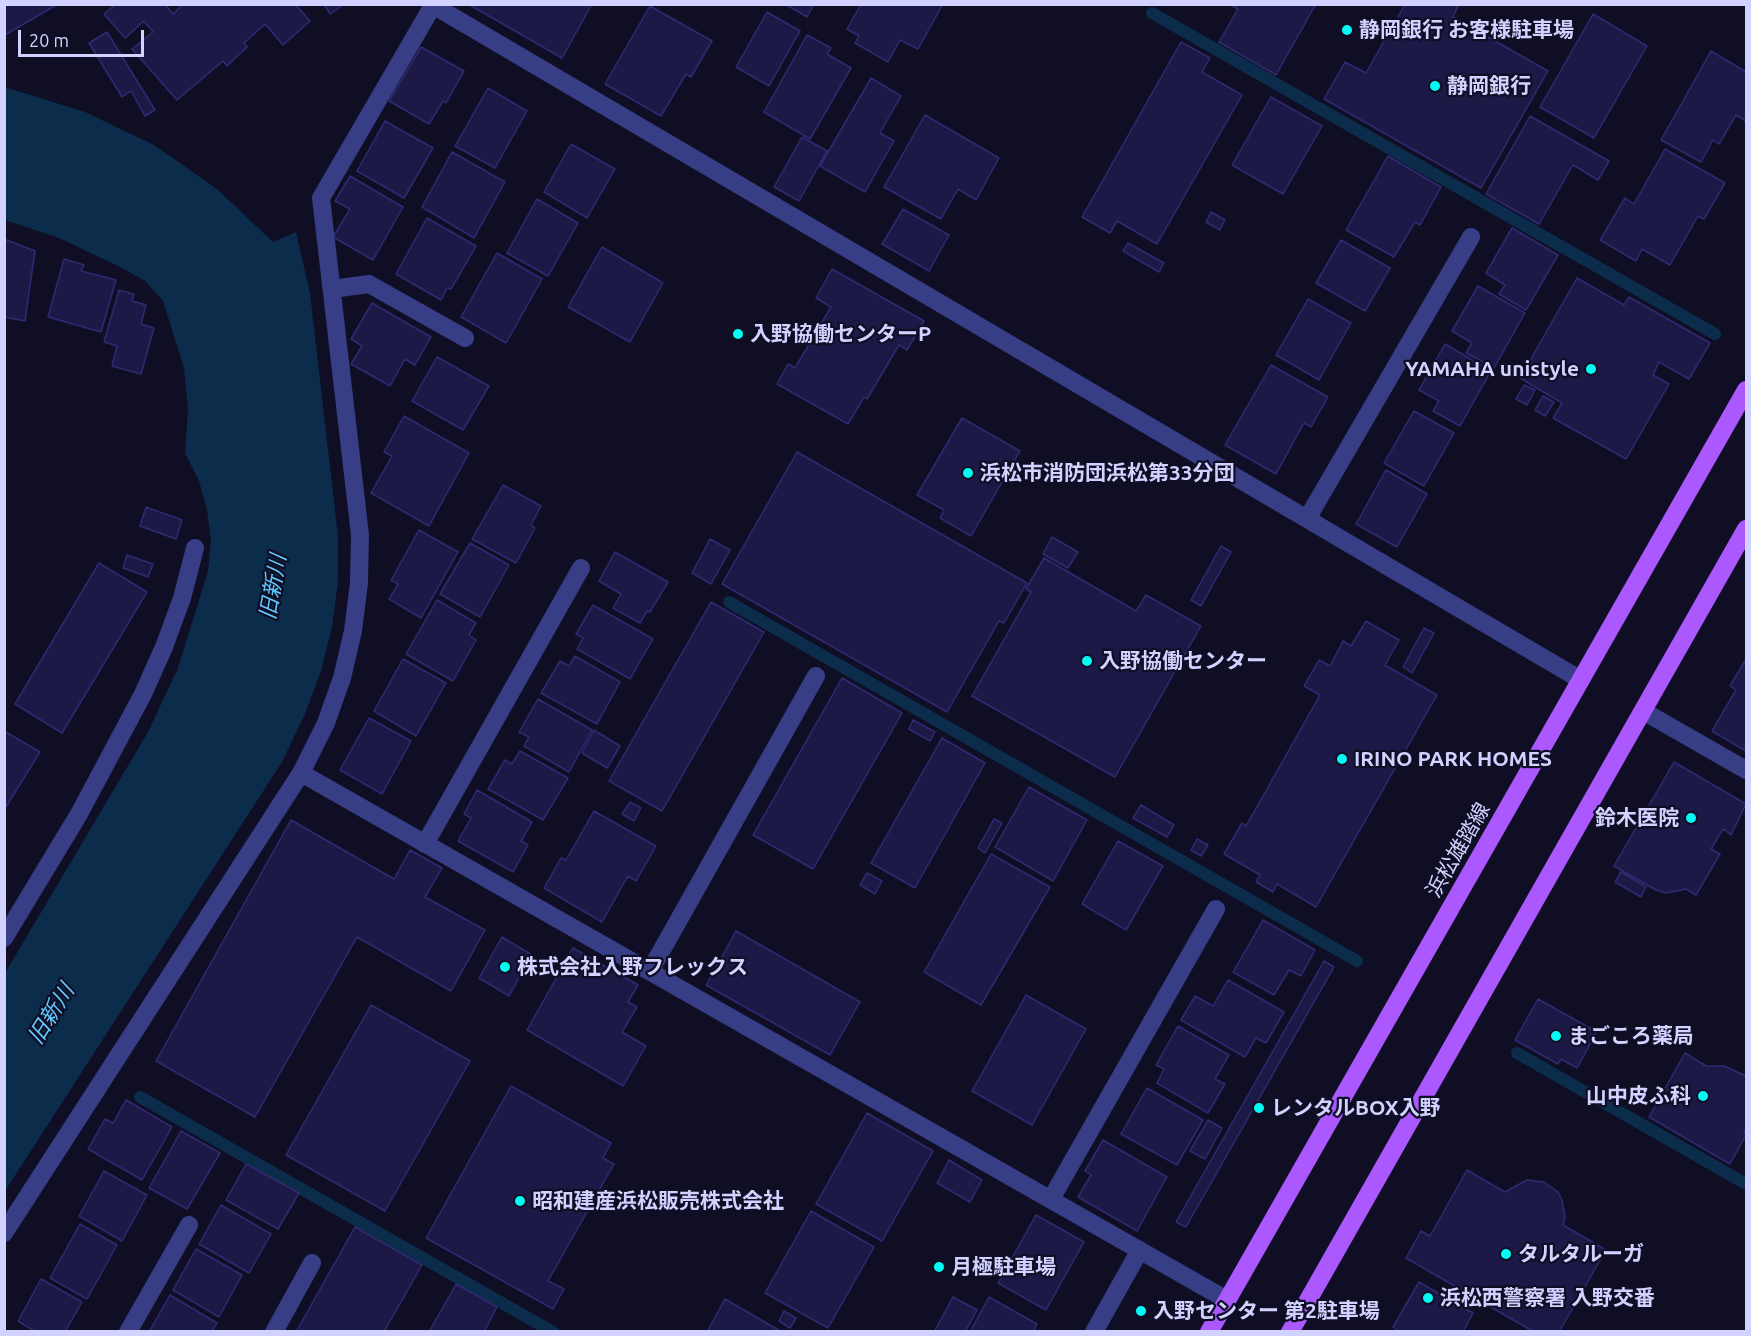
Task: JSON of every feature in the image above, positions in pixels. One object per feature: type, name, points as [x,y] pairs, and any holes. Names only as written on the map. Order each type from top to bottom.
[{"type":"main road","name":"浜松雄踏線","points":[[1209,1332],[1746,390]]},
{"type":"main road","points":[[1290,1332],[1746,529]]},
{"type":"street","points":[[4,1233],[301,773],[326,723],[342,678],[353,631],[359,583],[360,535],[321,198],[431,6],[1581,680]]},
{"type":"street","points":[[1307,519],[1472,237]]},
{"type":"street","points":[[332,289],[369,285],[465,338]]},
{"type":"street","points":[[4,938],[79,814],[143,694],[178,608],[195,548]]},
{"type":"street","points":[[425,844],[581,568]]},
{"type":"street","points":[[650,971],[816,676]]},
{"type":"street","points":[[1643,711],[1746,770]]},
{"type":"street","points":[[301,773],[1227,1300]]},
{"type":"street","points":[[1051,1199],[1216,909]]},
{"type":"street","points":[[128,1332],[189,1224]]},
{"type":"street","points":[[1094,1332],[1140,1250]]},
{"type":"street","points":[[274,1332],[312,1263]]},
{"type":"water","name":"旧新川","points":[[5,87],[85,112],[154,145],[217,189],[273,242],[296,232],[310,293],[338,536],[338,582],[332,627],[321,671],[305,714],[282,762],[5,1191],[5,973],[148,732],[178,668],[208,571],[211,540],[207,510],[199,481],[185,453],[188,410],[184,368],[163,301],[145,281],[122,268],[59,238],[5,220]]},
{"type":"building","points":[[4,4],[58,4],[5,35]]},
{"type":"building","points":[[116,4],[165,4],[173,14],[183,4],[295,4],[310,21],[283,45],[265,24],[244,43],[247,47],[227,66],[223,61],[177,100],[132,49],[153,32],[144,21],[125,38],[104,14]]},
{"type":"building","points":[[324,4],[345,4],[330,14]]},
{"type":"building","points":[[468,4],[592,4],[562,58]]},
{"type":"building","points":[[785,4],[814,4],[807,17]]},
{"type":"building","points":[[861,4],[943,4],[918,49],[900,40],[888,62],[855,43],[859,36],[847,29]]},
{"type":"building","points":[[1229,4],[1316,4],[1276,75],[1219,42],[1238,9]]},
{"type":"building","name":"静岡銀行","points":[[1405,4],[1459,4],[1453,17],[1548,71],[1481,188],[1324,99],[1345,62],[1366,73]]},
{"type":"building","points":[[650,6],[712,41],[691,77],[686,74],[661,116],[605,84]]},
{"type":"building","points":[[767,12],[800,31],[769,86],[736,67]]},
{"type":"building","points":[[1593,14],[1647,46],[1594,138],[1540,107]]},
{"type":"building","points":[[107,32],[155,110],[145,116],[131,91],[122,97],[89,43]]},
{"type":"building","points":[[807,35],[831,48],[827,54],[851,68],[810,139],[764,112]]},
{"type":"building","points":[[1181,42],[1210,58],[1202,72],[1242,95],[1157,244],[1117,221],[1110,233],[1082,217]]},
{"type":"building","points":[[421,47],[464,71],[446,103],[443,101],[429,124],[389,101]]},
{"type":"building","points":[[1711,51],[1746,72],[1746,121],[1736,115],[1719,144],[1713,140],[1701,162],[1661,140]]},
{"type":"building","points":[[871,78],[901,96],[880,133],[894,141],[865,192],[820,166]]},
{"type":"building","points":[[488,88],[527,111],[495,168],[455,146]]},
{"type":"building","points":[[1271,97],[1322,126],[1283,194],[1232,165]]},
{"type":"building","points":[[925,115],[999,158],[976,200],[958,189],[941,219],[884,187]]},
{"type":"building","points":[[1530,116],[1609,161],[1598,180],[1573,165],[1539,224],[1486,194]]},
{"type":"building","points":[[385,121],[433,148],[404,198],[357,171]]},
{"type":"building","points":[[802,137],[827,151],[799,201],[774,187]]},
{"type":"building","points":[[571,144],[615,169],[587,218],[544,192]]},
{"type":"building","points":[[1665,149],[1725,183],[1704,219],[1698,216],[1670,265],[1642,249],[1636,261],[1600,240],[1625,198],[1634,204]]},
{"type":"building","points":[[452,152],[505,182],[474,238],[422,207]]},
{"type":"building","points":[[1388,156],[1441,187],[1420,225],[1415,222],[1394,257],[1346,230]]},
{"type":"building","points":[[350,176],[403,207],[373,260],[333,237],[350,209],[335,201]]},
{"type":"building","points":[[537,199],[578,223],[548,276],[507,253]]},
{"type":"building","points":[[903,209],[949,235],[929,271],[882,244]]},
{"type":"building","points":[[1211,212],[1225,220],[1220,230],[1206,222]]},
{"type":"building","points":[[427,218],[476,246],[451,289],[447,288],[441,300],[396,274]]},
{"type":"building","points":[[1512,228],[1558,255],[1526,310],[1499,294],[1505,285],[1486,273]]},
{"type":"building","points":[[4,239],[35,251],[25,321],[4,317]]},
{"type":"building","points":[[1341,240],[1390,268],[1365,311],[1316,283]]},
{"type":"building","points":[[1128,243],[1164,263],[1159,272],[1123,251]]},
{"type":"building","points":[[602,247],[663,283],[630,342],[568,307]]},
{"type":"building","points":[[497,253],[542,279],[506,343],[461,317]]},
{"type":"building","points":[[64,259],[84,265],[81,271],[116,280],[101,332],[48,317]]},
{"type":"building","points":[[832,269],[924,321],[907,350],[899,345],[867,399],[864,397],[848,424],[777,384],[788,364],[795,368],[831,307],[816,298]]},
{"type":"building","name":"YAMAHA unistyle","points":[[1577,278],[1624,305],[1629,297],[1710,343],[1689,379],[1659,362],[1653,375],[1669,384],[1626,459],[1553,418],[1562,403],[1520,378]]},
{"type":"building","points":[[1478,286],[1525,313],[1494,368],[1466,353],[1472,343],[1452,331]]},
{"type":"building","points":[[119,290],[134,294],[132,301],[146,305],[141,324],[154,328],[141,374],[112,366],[117,346],[104,342]]},
{"type":"building","points":[[1308,299],[1351,323],[1319,380],[1276,355]]},
{"type":"building","points":[[372,303],[431,337],[415,365],[405,359],[390,386],[351,364],[362,346],[351,339]]},
{"type":"building","points":[[1445,344],[1491,371],[1460,426],[1433,411],[1439,401],[1419,390]]},
{"type":"building","points":[[437,357],[489,386],[463,430],[412,401]]},
{"type":"building","points":[[1271,365],[1328,397],[1311,427],[1304,423],[1276,474],[1225,445]]},
{"type":"building","points":[[1524,385],[1535,390],[1527,405],[1516,399]]},
{"type":"building","points":[[1543,396],[1554,402],[1545,416],[1535,410]]},
{"type":"building","points":[[1414,411],[1454,433],[1424,486],[1384,463]]},
{"type":"building","points":[[404,416],[469,453],[429,526],[371,493],[392,456],[384,452]]},
{"type":"building","name":"浜松市消防団浜松第33分団","points":[[962,418],[1020,451],[971,536],[940,518],[944,510],[917,495]]},
{"type":"building","points":[[797,452],[1027,583],[1004,623],[999,621],[947,712],[722,584]]},
{"type":"building","points":[[1386,470],[1427,494],[1397,547],[1356,524]]},
{"type":"building","points":[[503,485],[541,506],[531,525],[535,528],[516,563],[472,539]]},
{"type":"building","points":[[146,507],[182,520],[176,539],[140,526]]},
{"type":"building","points":[[419,530],[458,552],[421,618],[389,599],[398,584],[391,580]]},
{"type":"building","points":[[1052,537],[1078,552],[1068,568],[1043,554]]},
{"type":"building","points":[[710,539],[730,550],[711,584],[692,573]]},
{"type":"building","points":[[470,543],[509,565],[480,617],[440,594]]},
{"type":"building","points":[[1221,546],[1231,552],[1201,606],[1191,600]]},
{"type":"building","points":[[615,552],[668,582],[650,612],[647,611],[640,623],[613,608],[621,594],[599,581]]},
{"type":"building","points":[[127,555],[153,564],[148,577],[123,568]]},
{"type":"building","name":"入野協働センター","points":[[1044,558],[1136,611],[1146,595],[1201,626],[1115,777],[972,696],[1031,592],[1026,589]]},
{"type":"building","points":[[99,563],[147,592],[62,733],[15,704]]},
{"type":"building","points":[[437,600],[476,623],[469,635],[476,640],[453,681],[406,654]]},
{"type":"building","points":[[711,602],[764,632],[662,811],[609,781]]},
{"type":"building","points":[[593,605],[653,639],[630,679],[577,649],[583,638],[576,634]]},
{"type":"building","name":"IRINO PARK HOMES","points":[[1366,621],[1399,640],[1385,665],[1437,695],[1316,907],[1277,884],[1273,892],[1256,882],[1260,875],[1224,854],[1242,823],[1246,826],[1320,695],[1304,686],[1319,660],[1330,666],[1343,641],[1351,646]]},
{"type":"building","points":[[1424,628],[1434,633],[1412,673],[1403,667]]},
{"type":"building","points":[[575,656],[620,682],[597,724],[541,693],[560,661],[569,666]]},
{"type":"building","points":[[403,659],[446,683],[416,736],[374,711]]},
{"type":"building","points":[[1746,659],[1746,751],[1712,731],[1736,690],[1730,686]]},
{"type":"building","points":[[842,678],[902,713],[813,869],[753,835]]},
{"type":"building","points":[[538,699],[592,730],[569,772],[524,746],[529,737],[519,732]]},
{"type":"building","points":[[369,718],[411,741],[382,794],[340,770]]},
{"type":"building","points":[[913,720],[935,732],[930,741],[909,729]]},
{"type":"building","points":[[594,730],[620,746],[607,768],[582,753]]},
{"type":"building","points":[[4,731],[40,752],[4,810]]},
{"type":"building","points":[[942,738],[985,763],[915,888],[871,863]]},
{"type":"building","points":[[520,751],[568,778],[543,820],[488,789],[505,760],[512,764]]},
{"type":"building","name":"鈴木医院","points":[[1674,762],[1746,804],[1731,835],[1723,829],[1711,849],[1720,854],[1696,895],[1686,889],[1666,893],[1656,890],[1614,866]]},
{"type":"building","points":[[1029,787],[1087,820],[1053,881],[995,847]]},
{"type":"building","points":[[477,790],[532,822],[521,841],[528,845],[513,872],[458,841],[471,818],[464,814]]},
{"type":"building","points":[[630,802],[641,808],[634,821],[622,814]]},
{"type":"building","points":[[1141,805],[1174,825],[1167,837],[1133,818]]},
{"type":"building","points":[[594,811],[656,846],[636,881],[628,876],[602,922],[544,888],[561,858],[566,860]]},
{"type":"building","points":[[994,819],[1002,823],[985,853],[978,848]]},
{"type":"building","points":[[291,820],[394,879],[410,850],[442,868],[425,897],[485,930],[451,991],[357,937],[255,1117],[156,1061]]},
{"type":"building","points":[[1197,839],[1208,845],[1201,856],[1191,850]]},
{"type":"building","points":[[1118,841],[1163,866],[1126,930],[1082,904]]},
{"type":"building","points":[[991,854],[1050,887],[981,1005],[924,972]]},
{"type":"building","points":[[1621,872],[1646,887],[1641,897],[1615,882]]},
{"type":"building","points":[[867,873],[882,881],[875,894],[860,885]]},
{"type":"building","points":[[1263,920],[1315,950],[1301,976],[1289,970],[1274,995],[1233,972]]},
{"type":"building","points":[[736,931],[860,1002],[830,1055],[706,985]]},
{"type":"building","points":[[502,937],[532,955],[509,996],[479,978]]},
{"type":"building","points":[[573,948],[638,985],[628,1002],[637,1007],[622,1032],[646,1046],[623,1086],[527,1030]]},
{"type":"building","points":[[1324,961],[1334,967],[1186,1227],[1176,1222]]},
{"type":"building","points":[[1228,980],[1284,1012],[1266,1043],[1256,1038],[1245,1057],[1181,1020],[1195,996],[1213,1006]]},
{"type":"building","points":[[1026,995],[1086,1029],[1032,1125],[972,1091]]},
{"type":"building","name":"まごころ薬局","points":[[1538,999],[1597,1032],[1577,1068],[1561,1059],[1558,1064],[1515,1040]]},
{"type":"building","points":[[371,1005],[470,1061],[385,1211],[286,1155]]},
{"type":"building","points":[[1178,1026],[1229,1055],[1215,1079],[1225,1084],[1208,1113],[1157,1083],[1164,1069],[1156,1065]]},
{"type":"building","name":"山中皮ふ科","points":[[1685,1053],[1706,1066],[1724,1066],[1746,1076],[1746,1128],[1744,1132],[1746,1135],[1730,1164],[1649,1117]]},
{"type":"building","name":"昭和建産浜松販売株式会社","points":[[511,1086],[611,1143],[603,1158],[614,1164],[548,1281],[564,1289],[553,1309],[426,1238]]},
{"type":"building","points":[[1147,1088],[1203,1120],[1177,1165],[1121,1134]]},
{"type":"building","points":[[126,1100],[172,1127],[142,1180],[88,1149],[105,1119],[113,1123]]},
{"type":"building","points":[[867,1113],[933,1151],[882,1241],[816,1204]]},
{"type":"building","points":[[1208,1120],[1222,1128],[1205,1159],[1190,1151]]},
{"type":"building","points":[[181,1131],[220,1153],[187,1209],[149,1188]]},
{"type":"building","points":[[1103,1140],[1167,1177],[1137,1231],[1078,1197],[1091,1175],[1085,1171]]},
{"type":"building","points":[[949,1160],[982,1180],[970,1202],[937,1183]]},
{"type":"building","points":[[246,1164],[299,1193],[278,1229],[226,1200]]},
{"type":"building","name":"タルタルーガ","points":[[1467,1170],[1505,1192],[1527,1180],[1544,1182],[1558,1192],[1562,1200],[1565,1217],[1563,1225],[1606,1250],[1559,1332],[1534,1332],[1406,1258],[1421,1231],[1430,1236]]},
{"type":"building","points":[[104,1171],[147,1195],[122,1241],[79,1216]]},
{"type":"building","points":[[221,1205],[271,1234],[249,1273],[199,1244]]},
{"type":"building","points":[[811,1211],[874,1247],[828,1328],[765,1293]]},
{"type":"building","points":[[1036,1215],[1084,1242],[1046,1310],[998,1283]]},
{"type":"building","points":[[80,1224],[117,1245],[87,1299],[50,1278]]},
{"type":"building","points":[[355,1227],[422,1265],[384,1332],[296,1332]]},
{"type":"building","points":[[196,1249],[242,1275],[219,1317],[173,1290]]},
{"type":"building","points":[[41,1279],[82,1302],[65,1332],[36,1332],[18,1321]]},
{"type":"building","name":"浜松西警察署 入野交番","points":[[1419,1282],[1473,1313],[1463,1332],[1400,1332],[1393,1327]]},
{"type":"building","points":[[456,1284],[497,1307],[484,1332],[429,1332]]},
{"type":"building","points":[[170,1295],[217,1323],[211,1332],[149,1332]]},
{"type":"building","points":[[953,1297],[977,1310],[965,1332],[934,1332]]},
{"type":"building","points":[[989,1297],[1037,1324],[1033,1332],[970,1332]]},
{"type":"building","points":[[725,1299],[782,1332],[707,1332]]},
{"type":"building","points":[[784,1311],[796,1318],[790,1328],[779,1321]]},
{"type":"waterway","points":[[1152,13],[1715,334]]},
{"type":"waterway","points":[[729,602],[1357,961]]},
{"type":"waterway","points":[[1517,1053],[1746,1184]]},
{"type":"waterway","points":[[140,1097],[553,1332]]},
{"type":"place","name":"静岡銀行 お客様駐車場","points":[[1347,30]]},
{"type":"place","name":"静岡銀行","points":[[1435,86]]},
{"type":"place","name":"入野協働センターP","points":[[738,334]]},
{"type":"place","name":"YAMAHA unistyle","points":[[1591,369]]},
{"type":"place","name":"浜松市消防団浜松第33分団","points":[[968,473]]},
{"type":"place","name":"入野協働センター","points":[[1087,661]]},
{"type":"place","name":"IRINO PARK HOMES","points":[[1342,759]]},
{"type":"place","name":"鈴木医院","points":[[1691,818]]},
{"type":"place","name":"株式会社入野フレックス","points":[[505,967]]},
{"type":"place","name":"まごころ薬局","points":[[1556,1036]]},
{"type":"place","name":"山中皮ふ科","points":[[1703,1096]]},
{"type":"place","name":"レンタルBOX入野","points":[[1259,1108]]},
{"type":"place","name":"昭和建産浜松販売株式会社","points":[[520,1201]]},
{"type":"place","name":"タルタルーガ","points":[[1506,1254]]},
{"type":"place","name":"月極駐車場","points":[[939,1267]]},
{"type":"place","name":"浜松西警察署 入野交番","points":[[1428,1298]]},
{"type":"place","name":"入野センター 第2駐車場","points":[[1141,1311]]}]
